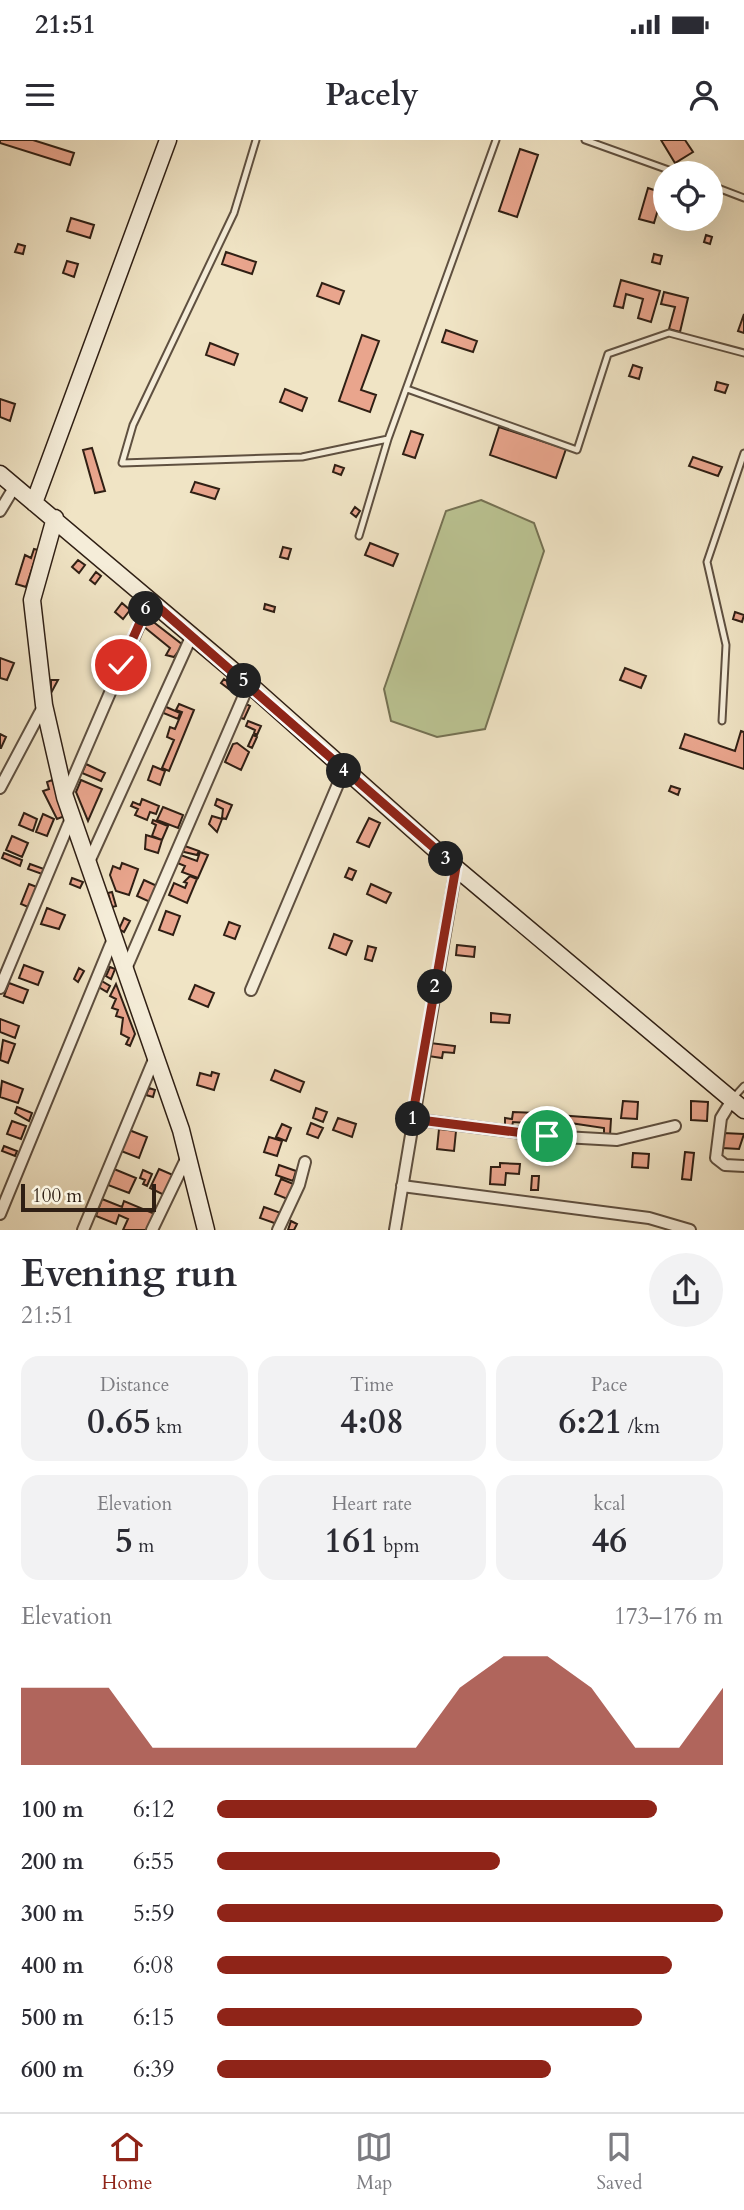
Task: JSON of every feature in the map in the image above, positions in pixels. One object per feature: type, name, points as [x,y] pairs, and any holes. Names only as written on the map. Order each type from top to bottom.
[{"type":"street","points":[[34,503],[168,140]]},
{"type":"street","points":[[0,474],[192,635],[456,867],[738,1105],[721,1118],[716,1158],[725,1165],[744,1166]]},
{"type":"street","points":[[0,511],[15,486]]},
{"type":"street","points":[[55,518],[32,600],[44,705],[65,797],[155,1057],[187,1157],[206,1230]]},
{"type":"street","points":[[65,797],[150,600]]},
{"type":"street","points":[[88,864],[192,635]]},
{"type":"street","points":[[125,972],[248,684]]},
{"type":"street","points":[[0,789],[44,705]]},
{"type":"street","points":[[251,990],[344,770]]},
{"type":"street","points":[[0,988],[72,815]]},
{"type":"street","points":[[395,1230],[456,867]]},
{"type":"street","points":[[0,1214],[113,939]]},
{"type":"street","points":[[83,1230],[155,1057]]},
{"type":"street","points":[[412,1119],[547,1136],[617,1140],[676,1126]]},
{"type":"street","points":[[152,1230],[187,1157]]},
{"type":"street","points":[[278,1230],[299,1185],[305,1162]]},
{"type":"street","points":[[402,1186],[690,1230]]},
{"type":"lane","points":[[256,140],[234,213],[133,425],[122,463],[302,457],[388,439]]},
{"type":"lane","points":[[359,536],[388,439],[496,140]]},
{"type":"lane","points":[[585,140],[653,164]]},
{"type":"lane","points":[[723,190],[744,198]]},
{"type":"lane","points":[[407,388],[577,450],[608,354],[669,333],[744,353]]},
{"type":"lane","points":[[722,721],[726,645],[707,562],[744,453]]},
{"type":"lane","points":[[738,1105],[744,1086]]},
{"type":"green space","points":[[481,500],[534,523],[544,551],[485,729],[437,737],[391,721],[384,689],[446,511]]},
{"type":"building","points":[[0,140],[33,140],[74,153],[70,165],[0,143]]},
{"type":"building","points":[[661,140],[685,140],[693,152],[674,161]]},
{"type":"building","points":[[520,149],[538,155],[517,217],[499,211]]},
{"type":"building","points":[[648,188],[653,190],[653,223],[639,219]]},
{"type":"building","points":[[71,218],[94,225],[90,238],[67,231]]},
{"type":"building","points":[[706,235],[712,237],[710,244],[704,242]]},
{"type":"building","points":[[18,244],[25,246],[23,254],[15,252]]},
{"type":"building","points":[[226,252],[256,262],[252,274],[222,264]]},
{"type":"building","points":[[654,254],[662,256],[660,264],[652,262]]},
{"type":"building","points":[[67,261],[78,264],[74,277],[63,273]]},
{"type":"building","points":[[621,280],[660,291],[651,322],[638,318],[643,299],[626,294],[623,308],[614,306]]},
{"type":"building","points":[[322,283],[344,291],[339,304],[317,296]]},
{"type":"building","points":[[664,292],[688,298],[680,332],[669,329],[675,307],[661,304]]},
{"type":"building","points":[[744,314],[744,333],[738,331]]},
{"type":"building","points":[[446,330],[477,341],[473,352],[442,342]]},
{"type":"building","points":[[362,335],[379,341],[361,390],[376,395],[370,412],[339,401]]},
{"type":"building","points":[[210,343],[238,354],[234,365],[206,355]]},
{"type":"building","points":[[633,365],[642,368],[639,379],[629,376]]},
{"type":"building","points":[[717,382],[728,385],[725,393],[715,390]]},
{"type":"building","points":[[285,389],[307,398],[302,411],[280,402]]},
{"type":"building","points":[[0,399],[15,404],[10,421],[0,417]]},
{"type":"building","points":[[499,427],[566,449],[556,478],[490,455]]},
{"type":"building","points":[[411,431],[423,435],[415,458],[403,454]]},
{"type":"building","points":[[92,448],[105,491],[95,493],[83,450]]},
{"type":"building","points":[[693,457],[722,467],[718,476],[689,466]]},
{"type":"building","points":[[335,465],[344,468],[341,475],[333,472]]},
{"type":"building","points":[[195,482],[219,489],[215,499],[191,492]]},
{"type":"building","points":[[355,507],[360,511],[356,517],[351,513]]},
{"type":"building","points":[[370,543],[398,554],[393,566],[365,555]]},
{"type":"building","points":[[283,547],[291,549],[288,559],[280,557]]},
{"type":"building","points":[[34,549],[38,550],[26,587],[16,584],[25,555],[31,558]]},
{"type":"building","points":[[78,560],[85,565],[79,573],[72,567]]},
{"type":"building","points":[[96,572],[101,576],[95,584],[90,580]]},
{"type":"building","points":[[122,603],[130,610],[123,619],[115,612]]},
{"type":"building","points":[[265,604],[275,607],[274,612],[264,609]]},
{"type":"building","points":[[735,612],[744,615],[742,622],[733,619]]},
{"type":"building","points":[[147,617],[183,645],[174,657],[166,655],[170,648],[143,626]]},
{"type":"building","points":[[0,658],[14,663],[7,680],[0,678]]},
{"type":"building","points":[[625,668],[646,676],[641,688],[620,680]]},
{"type":"building","points":[[224,679],[232,685],[229,689],[221,683]]},
{"type":"building","points":[[51,680],[58,680],[51,693]]},
{"type":"building","points":[[244,703],[250,706],[244,719],[238,717]]},
{"type":"building","points":[[179,704],[194,710],[169,771],[162,768],[174,740],[167,737],[170,727],[175,729],[182,712],[176,710]]},
{"type":"building","points":[[164,706],[180,713],[178,719],[161,712]]},
{"type":"building","points":[[248,721],[261,726],[257,735],[255,730],[246,726]]},
{"type":"building","points":[[741,731],[744,732],[744,769],[680,748],[685,734],[735,751]]},
{"type":"building","points":[[0,734],[6,737],[1,748],[0,748]]},
{"type":"building","points":[[253,735],[257,737],[252,748],[248,746]]},
{"type":"building","points":[[237,743],[249,752],[241,770],[225,762],[233,744]]},
{"type":"building","points":[[86,764],[105,773],[101,781],[82,773]]},
{"type":"building","points":[[153,766],[165,771],[160,785],[148,780]]},
{"type":"building","points":[[52,780],[65,816],[57,819],[43,791],[49,789],[47,782]]},
{"type":"building","points":[[81,780],[102,789],[88,821],[76,792]]},
{"type":"building","points":[[671,786],[680,789],[678,795],[669,791]]},
{"type":"building","points":[[142,799],[159,806],[156,814],[150,812],[147,820],[135,815],[138,809],[131,806],[133,802],[140,805]]},
{"type":"building","points":[[217,799],[232,805],[226,819],[222,818],[223,809],[215,805]]},
{"type":"building","points":[[163,807],[183,815],[178,828],[157,820]]},
{"type":"building","points":[[24,813],[37,819],[33,831],[19,825]]},
{"type":"building","points":[[43,814],[54,819],[47,836],[36,832]]},
{"type":"building","points":[[212,816],[222,819],[217,832],[209,824]]},
{"type":"building","points":[[369,818],[380,823],[369,847],[357,842]]},
{"type":"building","points":[[153,820],[168,826],[162,840],[152,836],[156,825],[152,823]]},
{"type":"building","points":[[146,835],[162,840],[158,853],[145,849]]},
{"type":"building","points":[[12,836],[28,843],[22,857],[6,850]]},
{"type":"building","points":[[182,845],[199,851],[197,855],[180,851]]},
{"type":"building","points":[[200,852],[208,855],[198,878],[182,872],[185,866],[175,862],[178,854],[197,861]]},
{"type":"building","points":[[4,853],[22,860],[20,866],[2,858]]},
{"type":"building","points":[[122,863],[138,869],[129,895],[116,891],[110,875],[113,866],[120,869]]},
{"type":"building","points":[[30,864],[44,869],[42,874],[28,869]]},
{"type":"building","points":[[349,868],[356,871],[352,880],[345,877]]},
{"type":"building","points":[[190,876],[197,879],[187,903],[169,895],[174,883],[185,888],[187,883],[184,882]]},
{"type":"building","points":[[72,878],[83,882],[80,888],[70,884]]},
{"type":"building","points":[[144,880],[157,886],[150,902],[137,896]]},
{"type":"building","points":[[29,884],[37,887],[28,907],[21,904]]},
{"type":"building","points":[[371,884],[391,893],[386,903],[367,894]]},
{"type":"building","points":[[112,892],[116,906],[112,907],[108,893]]},
{"type":"building","points":[[47,908],[65,915],[59,929],[41,924]]},
{"type":"building","points":[[166,911],[180,916],[173,935],[159,930]]},
{"type":"building","points":[[124,918],[130,921],[124,932],[119,929]]},
{"type":"building","points":[[229,922],[240,926],[235,939],[224,935]]},
{"type":"building","points":[[334,934],[352,941],[346,955],[329,948]]},
{"type":"building","points":[[457,945],[475,947],[474,957],[456,955]]},
{"type":"building","points":[[368,946],[376,948],[372,961],[365,959]]},
{"type":"building","points":[[24,965],[43,972],[38,985],[19,978]]},
{"type":"building","points":[[110,967],[115,969],[111,979],[106,976]]},
{"type":"building","points":[[79,968],[84,971],[78,982],[74,979]]},
{"type":"building","points":[[100,980],[110,986],[107,992],[97,986]]},
{"type":"building","points":[[9,983],[28,990],[23,1003],[4,996]]},
{"type":"building","points":[[116,984],[135,1034],[130,1046],[126,1044],[129,1038],[121,1034],[123,1018],[116,1016],[118,1010],[112,1008],[116,999],[110,996]]},
{"type":"building","points":[[195,985],[214,993],[208,1007],[189,999]]},
{"type":"building","points":[[491,1013],[510,1015],[509,1023],[491,1022]]},
{"type":"building","points":[[0,1019],[19,1026],[15,1038],[0,1032]]},
{"type":"building","points":[[3,1040],[15,1044],[8,1063],[0,1060]]},
{"type":"building","points":[[430,1043],[455,1046],[454,1053],[443,1052],[442,1058],[428,1056]]},
{"type":"building","points":[[275,1070],[304,1082],[300,1092],[271,1080]]},
{"type":"building","points":[[212,1072],[219,1074],[214,1090],[197,1085],[200,1073],[211,1076]]},
{"type":"building","points":[[2,1081],[23,1089],[18,1103],[0,1097]]},
{"type":"building","points":[[149,1088],[155,1090],[153,1097],[146,1095]]},
{"type":"building","points":[[623,1101],[638,1102],[637,1119],[621,1118]]},
{"type":"building","points":[[691,1101],[708,1102],[707,1121],[691,1120]]},
{"type":"building","points":[[17,1107],[32,1113],[29,1121],[15,1113]]},
{"type":"building","points":[[316,1108],[327,1112],[323,1122],[313,1118]]},
{"type":"building","points":[[513,1112],[536,1113],[535,1128],[526,1127],[527,1123],[513,1122],[512,1126],[505,1125],[505,1118],[512,1119]]},
{"type":"building","points":[[557,1115],[611,1119],[610,1135],[604,1135],[604,1128],[570,1123],[570,1126],[560,1125],[557,1123]]},
{"type":"building","points":[[338,1118],[356,1124],[352,1137],[333,1130]]},
{"type":"building","points":[[12,1121],[26,1126],[21,1139],[7,1134]]},
{"type":"building","points":[[311,1123],[323,1128],[318,1138],[307,1134]]},
{"type":"building","points":[[282,1124],[291,1128],[286,1141],[276,1137]]},
{"type":"building","points":[[439,1129],[456,1131],[454,1151],[437,1149]]},
{"type":"building","points":[[129,1130],[147,1137],[139,1158],[121,1151]]},
{"type":"building","points":[[723,1133],[744,1134],[739,1149],[722,1148]]},
{"type":"building","points":[[269,1137],[282,1141],[277,1156],[264,1152]]},
{"type":"building","points":[[4,1146],[17,1151],[15,1156],[2,1151]]},
{"type":"building","points":[[685,1152],[694,1153],[691,1180],[682,1179]]},
{"type":"building","points":[[633,1153],[649,1154],[648,1168],[632,1167]]},
{"type":"building","points":[[500,1163],[520,1164],[519,1174],[506,1173],[505,1185],[490,1184],[491,1167],[500,1167]]},
{"type":"building","points":[[279,1165],[296,1171],[293,1181],[276,1175]]},
{"type":"building","points":[[114,1169],[136,1178],[129,1193],[108,1185]]},
{"type":"building","points":[[159,1169],[173,1175],[164,1195],[150,1188]]},
{"type":"building","points":[[143,1170],[152,1174],[147,1186],[143,1184],[145,1180],[140,1178]]},
{"type":"building","points":[[532,1176],[539,1176],[538,1190],[531,1190]]},
{"type":"building","points":[[281,1179],[296,1185],[290,1200],[275,1194]]},
{"type":"building","points":[[102,1199],[122,1207],[124,1201],[155,1214],[149,1230],[123,1230],[128,1219],[119,1215],[116,1224],[96,1216]]},
{"type":"building","points":[[264,1207],[281,1213],[277,1224],[260,1218]]},
{"type":"building","points":[[291,1221],[297,1224],[294,1230],[288,1230]]},
{"type":"route","points":[[121,665],[150,600],[456,867],[412,1119],[547,1136]]}]
